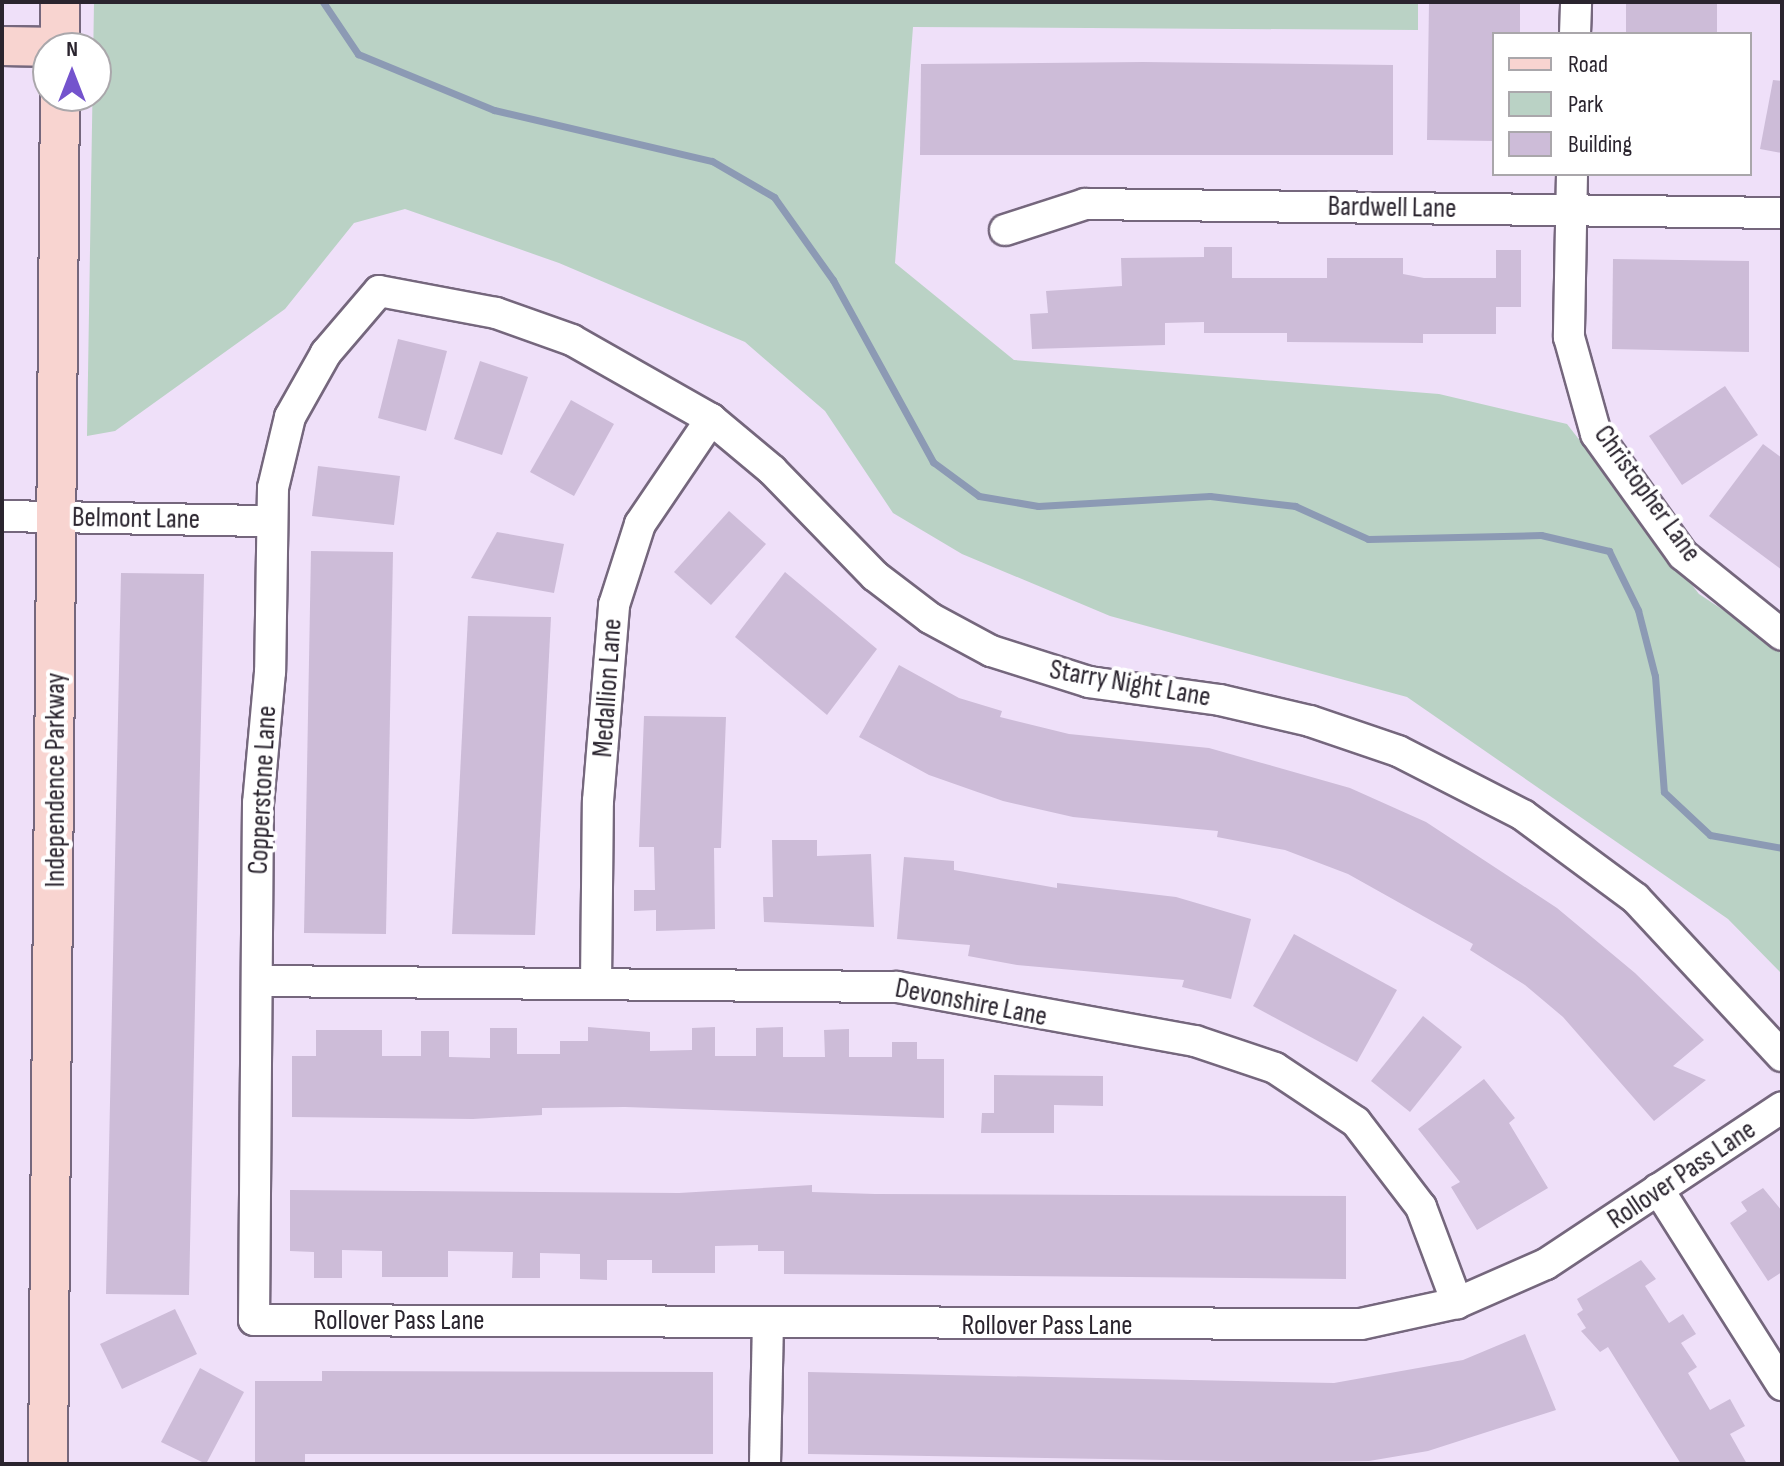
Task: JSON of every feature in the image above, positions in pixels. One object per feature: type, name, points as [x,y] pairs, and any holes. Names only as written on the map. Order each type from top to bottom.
[{"type":"main road","points":[[60,2],[60,32]]},
{"type":"main road","points":[[2,46],[32,47]]},
{"type":"main road","name":"Independence Parkway","points":[[48,1464],[60,112]]},
{"type":"street","points":[[1575,32],[1576,2]]},
{"type":"street","name":"Christopher Lane","points":[[1572,176],[1569,337],[1596,434],[1683,555],[1782,635]]},
{"type":"street","name":"Bardwell Lane","points":[[1005,230],[1085,204],[1782,213]]},
{"type":"street","name":"Starry Night Lane","points":[[379,291],[496,313],[572,340],[711,419],[772,470],[875,576],[930,618],[991,651],[1089,682],[1220,700],[1325,725],[1441,770],[1523,815],[1599,868],[1669,929],[1782,1056]]},
{"type":"street","name":"Copperstone Lane","points":[[254,1320],[257,981],[271,521],[279,452],[300,395],[326,353],[379,291]]},
{"type":"street","name":"Medallion Lane","points":[[596,983],[598,801],[614,605],[640,524],[711,419]]},
{"type":"street","name":"Belmont Lane","points":[[2,516],[271,521]]},
{"type":"street","name":"Devonshire Lane","points":[[257,981],[897,987],[1040,1017],[1165,1034],[1254,1059],[1336,1104],[1392,1161],[1427,1219],[1457,1303]]},
{"type":"street","name":"Rollover Pass Lane","points":[[254,1320],[1329,1327],[1457,1303],[1546,1264],[1782,1107]]},
{"type":"street","points":[[1658,1189],[1782,1385]]},
{"type":"street","points":[[765,1464],[768,1324]]},
{"type":"green space","points":[[94,2],[1418,2],[1418,30],[913,27],[895,263],[1014,360],[1439,394],[1567,424],[1699,594],[1782,649],[1782,974],[1728,919],[1407,697],[1110,616],[962,554],[893,513],[825,411],[745,342],[559,263],[405,209],[354,223],[285,309],[115,431],[87,436],[92,112],[112,112],[112,32],[94,32]]},
{"type":"building","points":[[1429,2],[1520,2],[1520,32],[1492,32],[1492,141],[1427,140]]},
{"type":"building","points":[[1626,2],[1717,2],[1717,32],[1626,32]]},
{"type":"building","points":[[1143,62],[1393,65],[1393,155],[920,155],[921,64]]},
{"type":"building","points":[[1773,80],[1782,81],[1782,153],[1760,149]]},
{"type":"building","points":[[1204,247],[1232,247],[1232,278],[1327,278],[1327,258],[1403,258],[1403,274],[1424,278],[1496,278],[1496,250],[1521,250],[1521,307],[1496,307],[1496,334],[1423,334],[1423,343],[1287,342],[1287,333],[1204,333],[1204,322],[1165,323],[1165,345],[1032,349],[1030,314],[1048,313],[1046,291],[1122,286],[1121,258],[1204,257]]},
{"type":"building","points":[[1613,259],[1749,261],[1749,352],[1612,349]]},
{"type":"building","points":[[398,339],[447,351],[426,431],[378,418]]},
{"type":"building","points":[[480,361],[528,377],[502,455],[454,439]]},
{"type":"building","points":[[1725,386],[1758,435],[1682,485],[1649,436]]},
{"type":"building","points":[[571,400],[614,424],[574,496],[530,472]]},
{"type":"building","points":[[1763,444],[1782,458],[1782,570],[1709,516]]},
{"type":"building","points":[[318,466],[400,476],[394,525],[312,516]]},
{"type":"building","points":[[729,511],[766,544],[711,605],[674,572]]},
{"type":"building","points":[[497,532],[564,544],[554,593],[471,578]]},
{"type":"building","points":[[311,551],[393,552],[386,934],[304,933]]},
{"type":"building","points":[[785,572],[877,649],[827,715],[735,637]]},
{"type":"building","points":[[121,573],[204,574],[189,1295],[106,1294]]},
{"type":"building","points":[[468,616],[551,617],[535,935],[452,934]]},
{"type":"building","points":[[899,665],[959,698],[1002,711],[1000,717],[1069,734],[1209,748],[1350,788],[1426,822],[1557,908],[1635,973],[1704,1040],[1673,1066],[1706,1080],[1654,1121],[1563,1017],[1525,985],[1470,950],[1473,944],[1348,874],[1285,850],[1217,837],[1218,831],[1073,817],[1003,801],[929,775],[859,737]]},
{"type":"building","points":[[644,716],[726,717],[721,848],[714,848],[715,929],[656,931],[656,910],[634,911],[634,890],[655,890],[654,847],[639,847]]},
{"type":"building","points":[[772,840],[817,840],[817,856],[871,854],[874,927],[764,922],[763,897],[773,897]]},
{"type":"building","points":[[904,857],[954,861],[954,870],[1057,888],[1057,883],[1176,897],[1251,919],[1231,999],[1182,987],[1184,980],[1017,965],[968,956],[970,945],[897,939]]},
{"type":"building","points":[[1294,934],[1397,990],[1357,1062],[1253,1006]]},
{"type":"building","points":[[1423,1016],[1462,1047],[1410,1112],[1371,1081]]},
{"type":"building","points":[[588,1027],[650,1032],[650,1051],[692,1050],[692,1028],[715,1027],[715,1056],[756,1056],[756,1028],[783,1027],[783,1057],[825,1057],[824,1030],[849,1029],[849,1057],[892,1057],[892,1042],[917,1042],[917,1059],[944,1059],[944,1118],[625,1107],[542,1108],[542,1115],[473,1119],[292,1117],[292,1056],[316,1056],[316,1030],[382,1030],[382,1056],[421,1056],[421,1031],[449,1031],[449,1057],[490,1058],[490,1028],[517,1028],[517,1054],[560,1054],[560,1041],[588,1041]]},
{"type":"building","points":[[994,1075],[1103,1076],[1103,1106],[1054,1105],[1054,1133],[981,1133],[982,1113],[994,1113]]},
{"type":"building","points":[[1484,1079],[1515,1118],[1509,1123],[1548,1188],[1477,1230],[1451,1187],[1460,1182],[1418,1129]]},
{"type":"building","points":[[812,1185],[812,1192],[875,1194],[1346,1196],[1346,1279],[784,1274],[784,1251],[758,1251],[758,1245],[715,1246],[715,1273],[652,1273],[652,1260],[607,1260],[607,1280],[580,1279],[580,1254],[540,1253],[540,1278],[512,1278],[513,1252],[448,1251],[448,1277],[382,1277],[382,1251],[342,1250],[342,1278],[314,1278],[314,1252],[290,1251],[290,1190],[679,1193]]},
{"type":"building","points":[[1763,1188],[1782,1211],[1782,1272],[1768,1281],[1730,1223],[1747,1211],[1741,1202]]},
{"type":"building","points":[[1641,1260],[1656,1279],[1645,1286],[1669,1323],[1683,1314],[1696,1334],[1681,1343],[1697,1367],[1688,1373],[1710,1410],[1730,1399],[1745,1426],[1730,1434],[1747,1464],[1681,1464],[1608,1347],[1600,1352],[1581,1331],[1586,1328],[1577,1314],[1583,1310],[1577,1299]]},
{"type":"building","points":[[175,1309],[197,1354],[122,1389],[100,1344]]},
{"type":"building","points":[[1525,1334],[1556,1410],[1428,1451],[1369,1461],[808,1454],[808,1372],[1334,1383],[1463,1360]]},
{"type":"building","points":[[200,1368],[244,1392],[206,1464],[161,1442]]},
{"type":"building","points":[[322,1371],[713,1372],[713,1454],[305,1454],[305,1463],[255,1463],[255,1381],[322,1381]]},
{"type":"waterway","points":[[323,2],[358,54],[494,110],[712,161],[774,197],[833,280],[933,462],[979,496],[1038,506],[1210,496],[1295,506],[1368,539],[1541,535],[1609,551],[1638,610],[1655,676],[1664,792],[1710,835],[1782,848]]}]
